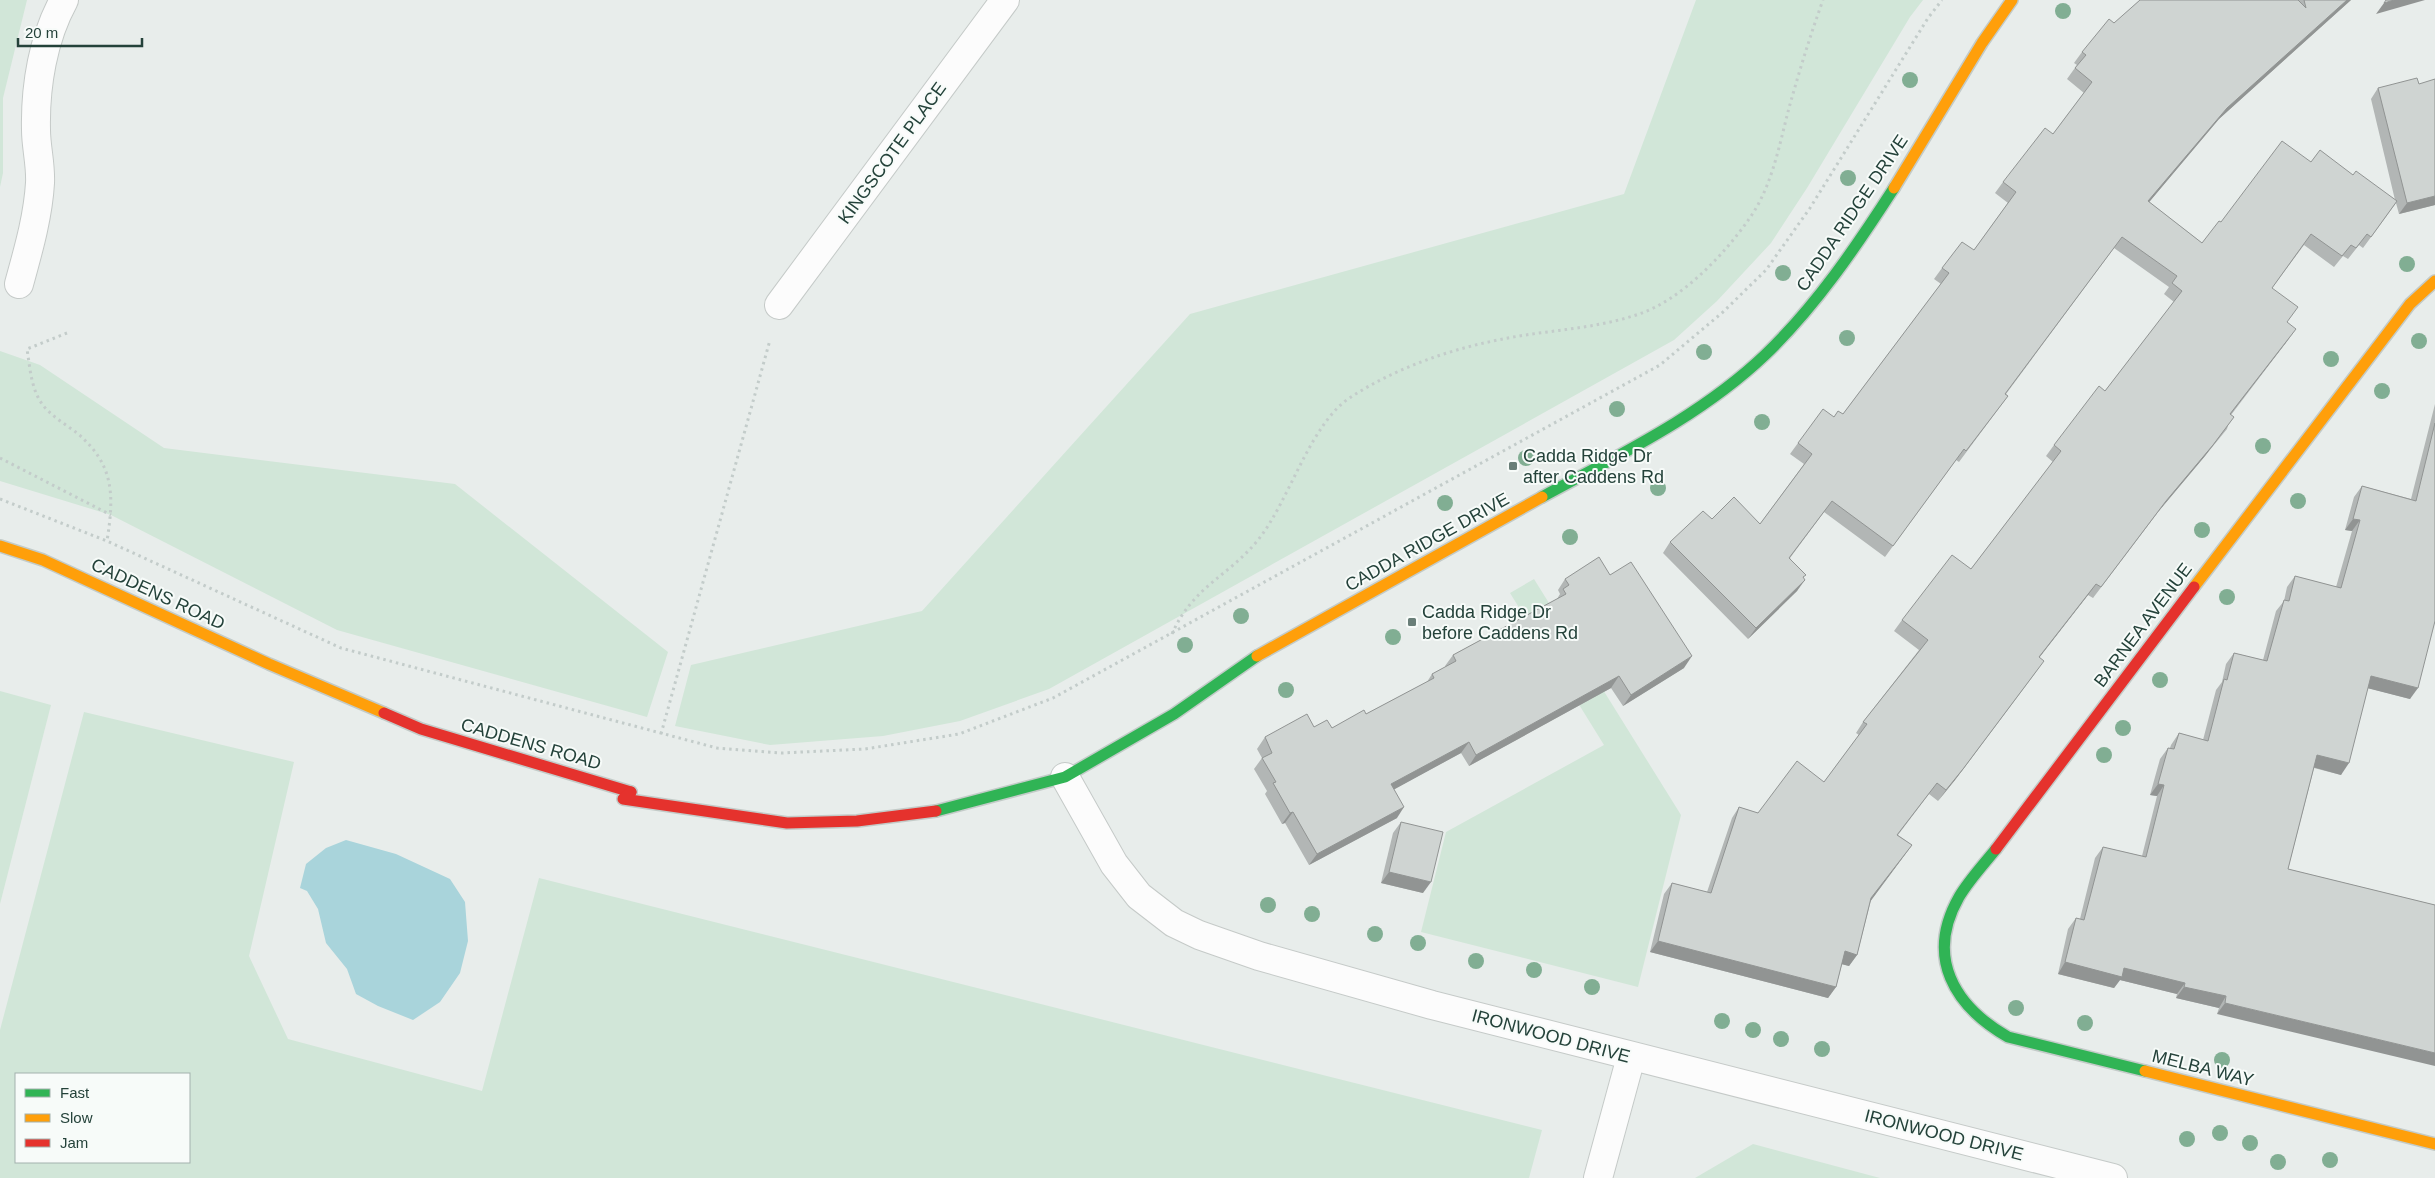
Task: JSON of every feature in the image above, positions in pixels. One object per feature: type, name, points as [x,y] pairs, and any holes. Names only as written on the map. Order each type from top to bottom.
[{"type":"street","points":[[19,284],[37,210],[40,182],[36,131],[38,83],[50,32],[64,0]]},
{"type":"street","name":"KINGSCOTE PLACE","points":[[779,305],[1005,0]]},
{"type":"street","name":"CADDA RIDGE DRIVE","points":[[1065,776],[1174,714],[1262,652],[1674,424],[1736,379],[1793,326],[1835,274],[1888,196],[2012,0]]},
{"type":"street","name":"BARNEA AVENUE","points":[[1970,1011],[1960,1000],[1950,981],[1944,949],[1946,924],[1958,897],[2410,304],[2435,281]]},
{"type":"street","name":"CADDENS ROAD","points":[[0,546],[43,560],[384,714],[459,742],[631,792],[623,798],[762,821],[787,823],[857,821],[948,809],[1065,776]]},
{"type":"street","name":"IRONWOOD DRIVE","points":[[1065,776],[1114,864],[1139,896],[1174,923],[1199,935],[1259,956],[1432,1005],[2113,1178]]},
{"type":"street","name":"MELBA WAY","points":[[1970,1011],[1986,1025],[2008,1037],[2435,1144]]},
{"type":"street","points":[[1598,1178],[1631,1057]]},
{"type":"path","points":[[1172,634],[1190,601],[1256,541],[1286,496],[1315,439],[1329,418],[1349,398],[1421,362],[1473,345],[1531,334],[1587,328],[1640,314],[1683,290],[1722,252],[1749,219],[1762,197],[1771,174],[1809,40],[1823,0]]},
{"type":"path","points":[[0,499],[107,540],[341,648],[718,748],[782,753],[865,749],[958,734],[1053,698],[1660,364],[1723,312],[1766,270],[1810,208],[1923,26],[1942,0]]},
{"type":"path","points":[[661,734],[779,305]]},
{"type":"path","points":[[67,333],[27,349],[30,374],[36,392],[50,413],[92,447],[109,477],[112,498],[107,540]]},
{"type":"path","points":[[0,458],[110,515]]},
{"type":"green space","points":[[0,0],[27,0],[3,98],[3,173],[0,187]]},
{"type":"green space","points":[[1696,0],[1923,0],[1910,17],[1807,188],[1771,243],[1717,301],[1674,340],[1049,689],[960,721],[883,736],[770,745],[675,726],[691,665],[922,611],[1190,314],[1624,194]]},
{"type":"green space","points":[[0,351],[40,365],[164,448],[455,484],[668,652],[647,717],[337,630],[111,515],[0,481]]},
{"type":"green space","points":[[1534,579],[1681,815],[1638,987],[1421,932],[1446,832],[1604,745],[1510,593]]},
{"type":"green space","points":[[0,691],[51,705],[0,904]]},
{"type":"green space","points":[[84,712],[294,762],[249,956],[288,1039],[482,1091],[539,878],[1542,1130],[1529,1178],[0,1178],[0,1030]]},
{"type":"green space","points":[[1753,1144],[1880,1178],[1695,1178]]},
{"type":"water","points":[[346,840],[396,854],[450,879],[465,902],[468,941],[460,973],[440,1002],[413,1020],[378,1006],[356,994],[347,969],[326,943],[318,909],[307,891],[300,888],[306,864],[326,848]]},
{"type":"building","points":[[2140,0],[2298,0],[2306,8],[2304,0],[2347,0],[2227,108],[2148,201],[2202,243],[2219,221],[2221,222],[2282,141],[2311,162],[2320,150],[2353,175],[2356,171],[2397,201],[2371,237],[2367,234],[2356,248],[2351,245],[2342,256],[2311,234],[2272,288],[2298,307],[2287,322],[2296,329],[2230,414],[2234,417],[2213,445],[2166,501],[2101,587],[2096,584],[2039,657],[2044,661],[1963,769],[1946,790],[1937,783],[1897,835],[1912,845],[1871,898],[1857,955],[1845,951],[1836,987],[1658,941],[1672,883],[1711,893],[1739,807],[1758,813],[1797,761],[1824,782],[1867,724],[1863,722],[1928,640],[1902,620],[1952,555],[1971,569],[2061,451],[2054,445],[2099,386],[2105,391],[2182,291],[2172,283],[2177,276],[2122,237],[2005,394],[2008,396],[1966,451],[1964,449],[1893,546],[1832,501],[1789,558],[1806,575],[1803,577],[1805,580],[1756,628],[1670,542],[1703,511],[1712,519],[1734,497],[1760,524],[1812,454],[1798,443],[1823,409],[1834,417],[1838,411],[1843,414],[1949,273],[1942,268],[1962,242],[1974,250],[2016,192],[2003,182],[2045,128],[2053,134],[2092,82],[2075,68],[2086,55],[2082,52],[2109,19],[2114,23]]},
{"type":"building","points":[[2417,78],[2419,84],[2435,79],[2435,196],[2407,203],[2378,88]]},
{"type":"building","points":[[2435,423],[2435,621],[2418,688],[2371,676],[2349,763],[2317,755],[2288,869],[2435,905],[2435,1053],[2225,1003],[2226,996],[2184,987],[2185,983],[2124,968],[2122,977],[2065,962],[2076,918],[2084,920],[2103,847],[2146,857],[2164,785],[2158,784],[2168,748],[2174,749],[2179,733],[2208,741],[2224,679],[2227,680],[2234,653],[2267,661],[2284,600],[2289,601],[2295,576],[2341,588],[2360,520],[2353,519],[2362,486],[2416,501]]},
{"type":"building","points":[[1599,557],[1610,575],[1631,562],[1692,656],[1631,695],[1619,676],[1476,755],[1469,742],[1391,784],[1404,807],[1317,854],[1293,812],[1290,813],[1273,783],[1276,782],[1262,758],[1272,753],[1265,737],[1307,714],[1314,727],[1327,720],[1332,728],[1364,710],[1366,714],[1434,678],[1432,674],[1456,661],[1453,655],[1566,594],[1563,589],[1569,585],[1565,579]]},
{"type":"building","points":[[1401,822],[1443,832],[1431,882],[1389,872]]},
{"type":"traffic: fast","points":[[1542,497],[1630,450],[1687,416],[1740,377],[1765,355],[1801,317],[1850,254],[1894,188]]},
{"type":"traffic: fast","points":[[936,811],[1065,777],[1174,714],[1257,656]]},
{"type":"traffic: fast","points":[[1996,849],[1963,891],[1949,919],[1945,940],[1945,959],[1950,978],[1960,995],[1989,1025],[2008,1037],[2145,1071]]},
{"type":"traffic: slow","points":[[1894,188],[1982,43],[2012,0]]},
{"type":"traffic: slow","points":[[2194,587],[2410,304],[2435,281]]},
{"type":"traffic: slow","points":[[1257,656],[1542,497]]},
{"type":"traffic: slow","points":[[0,546],[43,560],[269,664],[384,713]]},
{"type":"traffic: slow","points":[[2145,1071],[2435,1144]]},
{"type":"traffic: jam","points":[[1996,849],[2194,587]]},
{"type":"traffic: jam","points":[[384,713],[421,729],[631,792]]},
{"type":"traffic: jam","points":[[631,792],[623,799],[787,823],[857,821],[936,811]]},
{"type":"place","name":"Cadda Ridge Dr after Caddens Rd","points":[[1513,466]]},
{"type":"place","name":"Cadda Ridge Dr before Caddens Rd","points":[[1412,622]]}]
